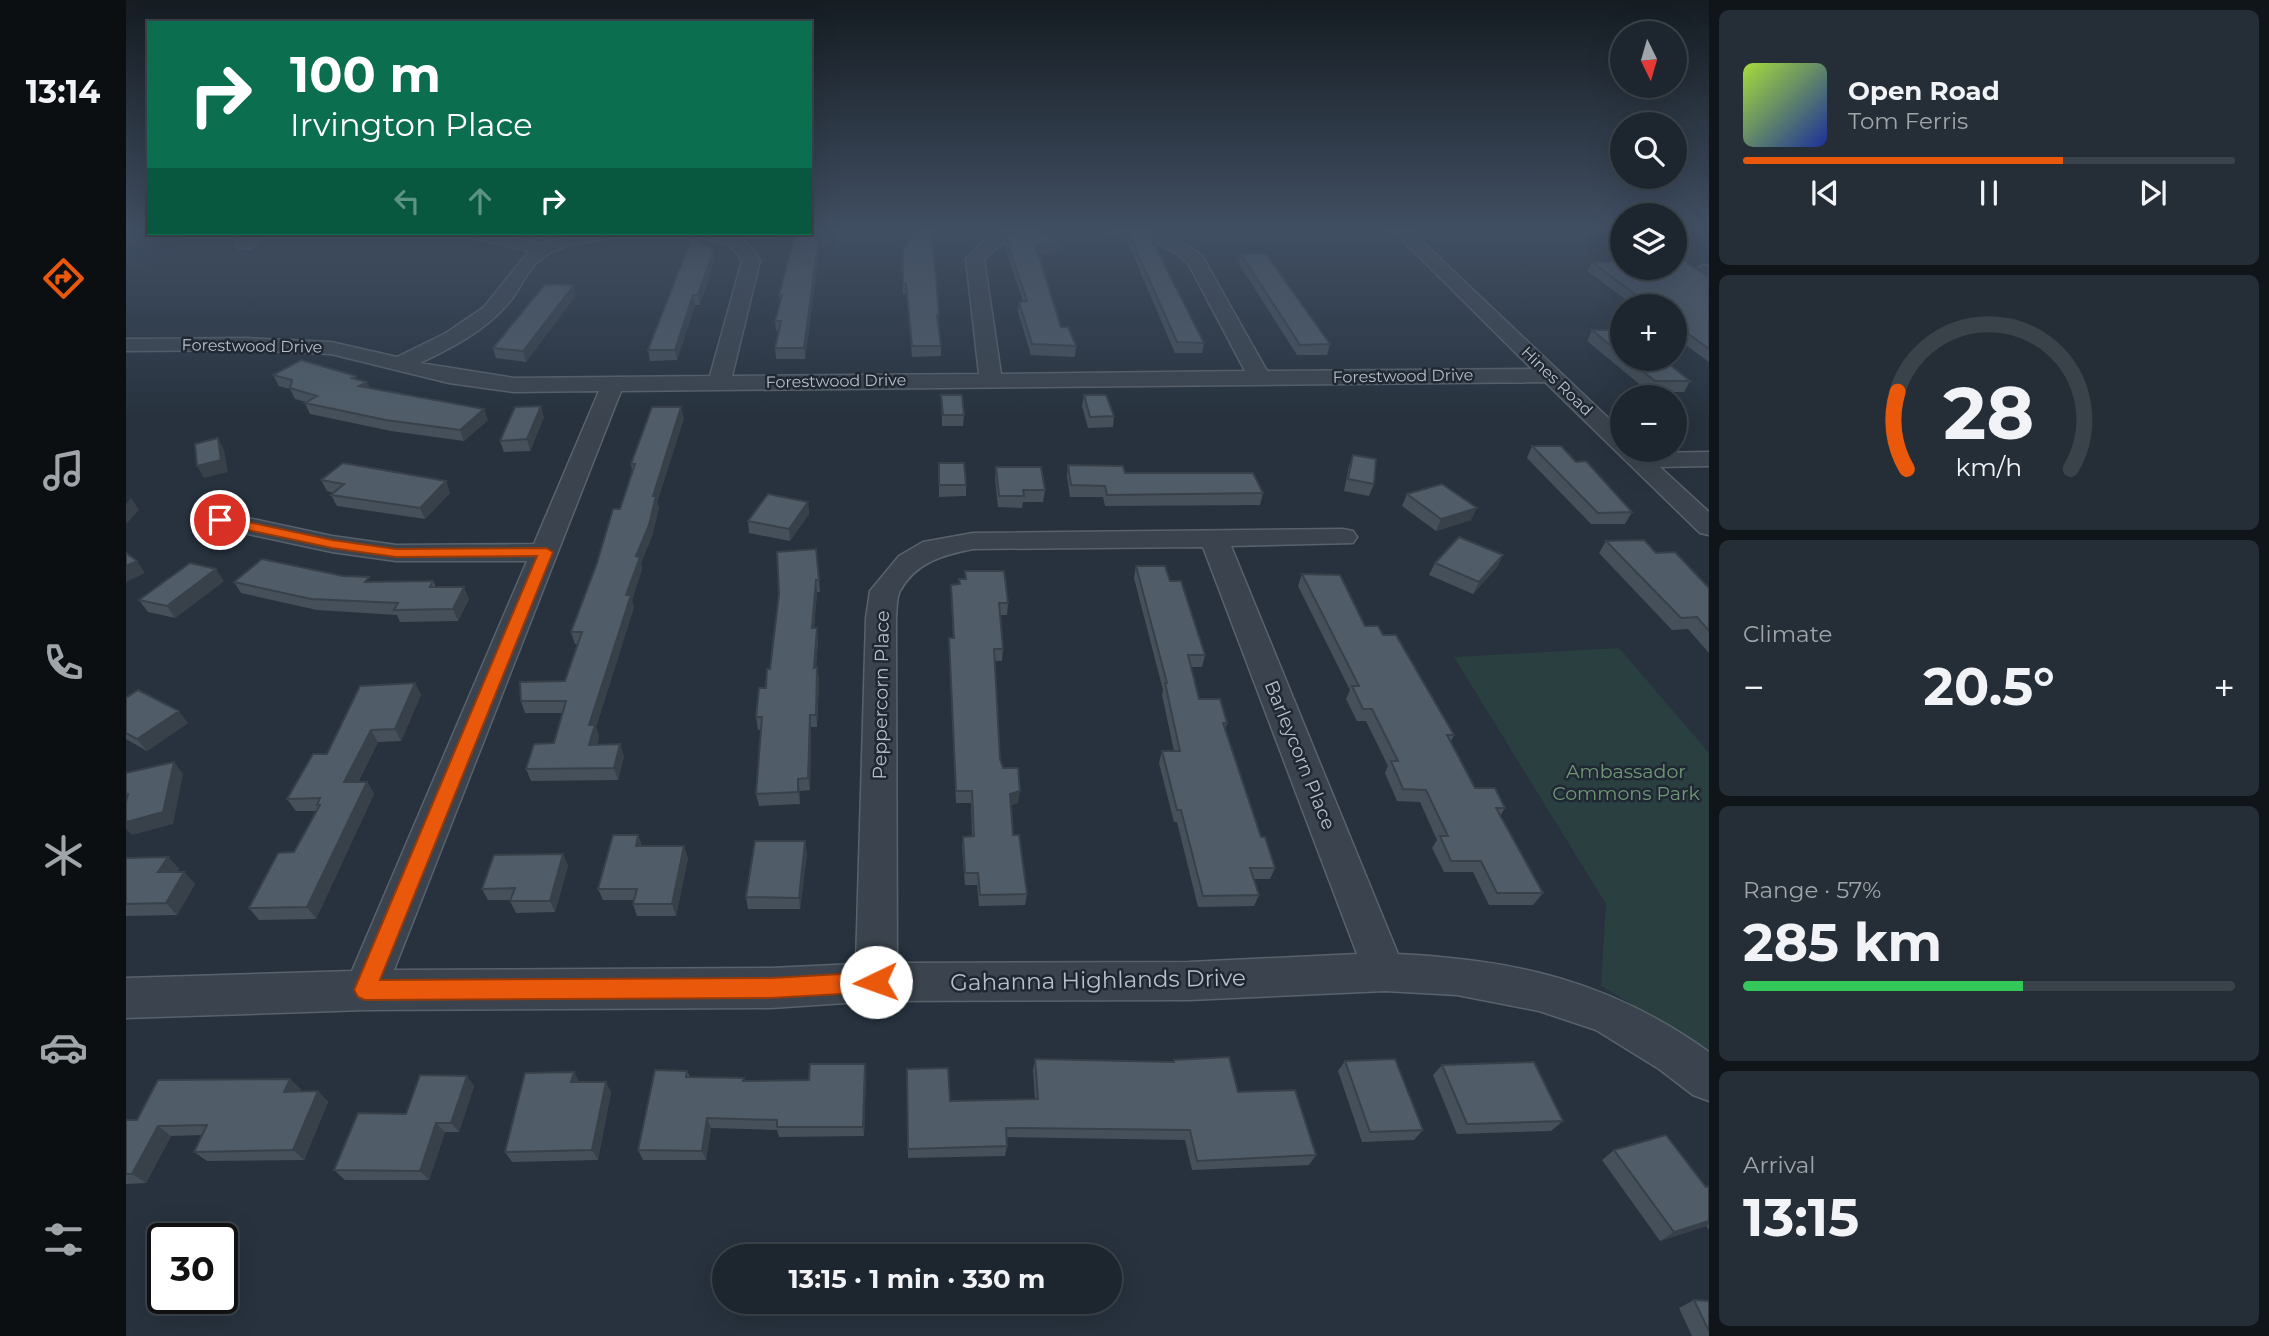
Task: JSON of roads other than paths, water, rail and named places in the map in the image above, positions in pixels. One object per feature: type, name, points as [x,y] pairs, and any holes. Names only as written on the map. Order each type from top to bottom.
[{"type":"street","points":[[400,364],[452,339],[500,302],[507,292]]},
{"type":"street","points":[[719,383],[743,292]]},
{"type":"street","points":[[979,292],[990,380]]},
{"type":"street","points":[[1213,292],[1259,377]]},
{"type":"street","name":"Hines Road","points":[[1464,292],[1610,432]]},
{"type":"street","name":"Forestwood Drive","points":[[126,345],[244,344],[331,348],[449,376],[514,385],[1550,375]]},
{"type":"street","points":[[365,990],[613,384]]},
{"type":"street","points":[[1687,457],[1709,459]]},
{"type":"street","name":"Hines Road","points":[[1641,462],[1709,527]]},
{"type":"street","points":[[220,520],[332,544],[396,553],[546,552]]},
{"type":"street","name":"Peppercorn Place","points":[[876,982],[884,591],[909,562],[933,548],[973,541],[1343,537]]},
{"type":"street","name":"Barleycorn Place","points":[[1214,539],[1385,972]]},
{"type":"street","name":"Gahanna Highlands Drive","points":[[126,998],[365,990],[771,988],[876,982],[1189,981],[1385,972],[1457,976],[1539,991],[1608,1014],[1709,1079]]},
{"type":"park label","name":"Ambassador Commons Park","points":[[1626,782]]}]
